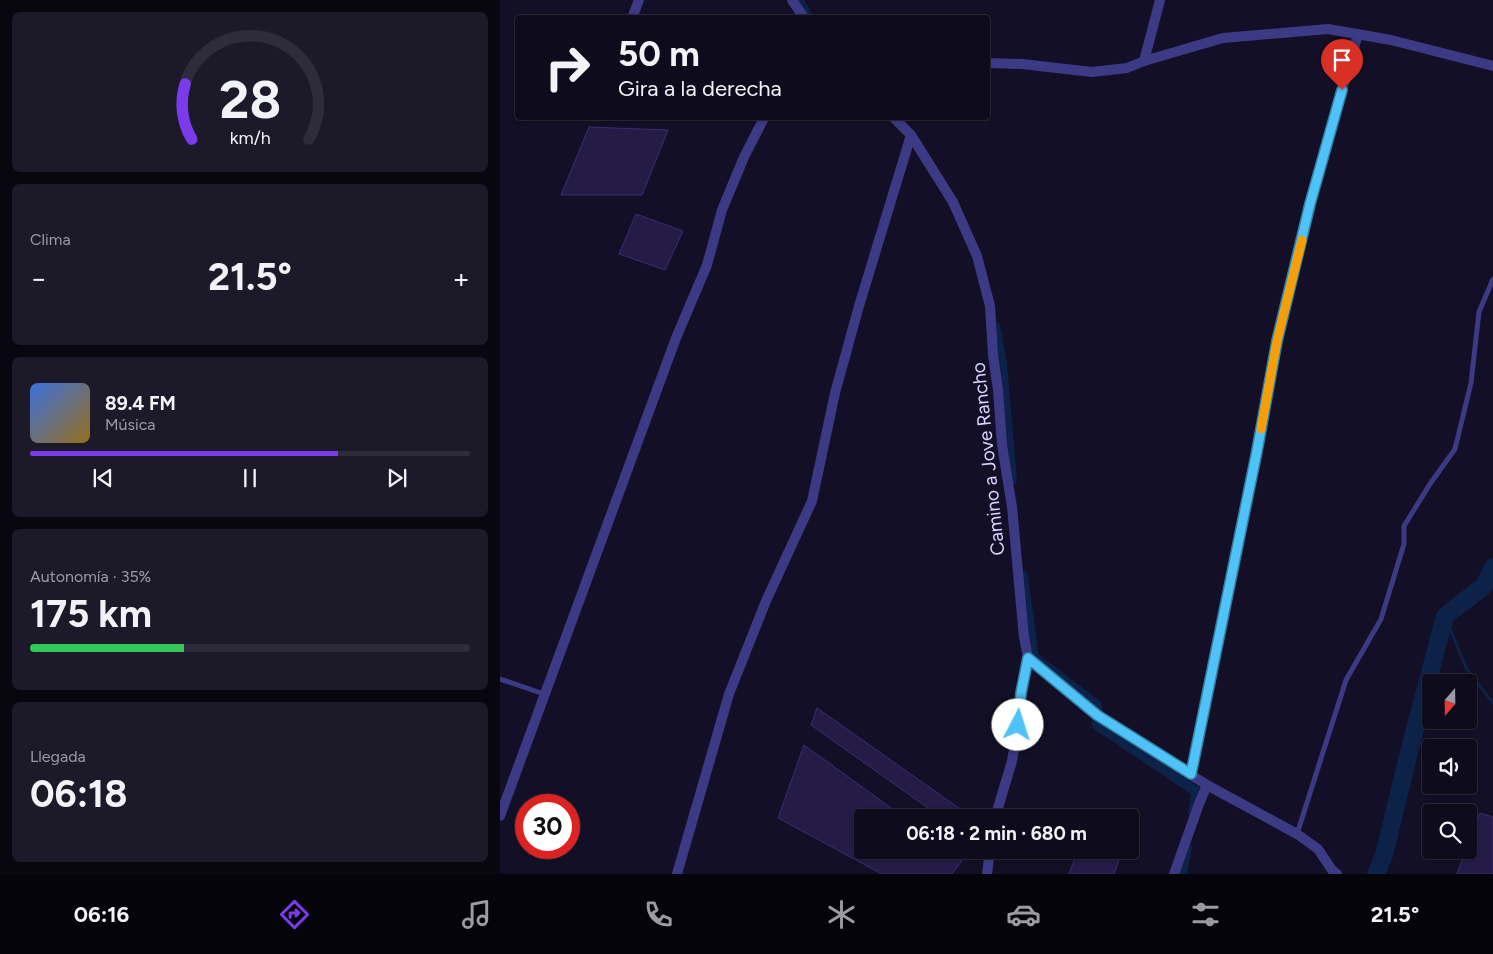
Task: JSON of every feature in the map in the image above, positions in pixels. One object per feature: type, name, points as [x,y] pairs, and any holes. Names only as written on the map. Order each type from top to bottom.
[{"type":"street","points":[[633,15],[639,0]]},
{"type":"street","points":[[792,0],[802,15]]},
{"type":"street","points":[[1144,62],[1160,0]]},
{"type":"street","points":[[990,63],[1022,64],[1092,72],[1127,68],[1223,38],[1328,29],[1391,40],[1493,66]]},
{"type":"street","points":[[1191,774],[1257,451],[1277,341],[1310,204],[1358,34]]},
{"type":"street","points":[[500,816],[676,338],[707,265],[722,210],[763,120]]},
{"type":"street","name":"Camino a Jove Rancho","points":[[896,120],[911,135],[954,202],[977,256],[990,306],[1002,445],[1012,507],[1024,637],[1028,658],[1021,693],[1012,761],[998,809]]},
{"type":"street","points":[[677,874],[729,694],[766,601],[812,501],[835,394],[859,306],[911,135]]},
{"type":"street","points":[[1028,658],[1097,715],[1207,785],[1297,834],[1318,849],[1332,870],[1337,874]]},
{"type":"street","points":[[1174,874],[1207,785]]},
{"type":"street","points":[[988,874],[989,859]]},
{"type":"lane","points":[[1297,834],[1346,680],[1381,619],[1404,544],[1404,526],[1430,484],[1455,449],[1471,383],[1479,312],[1493,279]]},
{"type":"lane","points":[[500,678],[544,694]]},
{"type":"building","points":[[589,127],[668,130],[642,195],[561,195]]},
{"type":"building","points":[[636,214],[683,231],[665,270],[619,254]]},
{"type":"building","points":[[817,708],[960,809],[929,809],[811,725]]},
{"type":"building","points":[[804,745],[893,809],[854,809],[854,859],[778,818]]},
{"type":"building","points":[[1480,813],[1493,817],[1493,874],[1457,874],[1463,859],[1477,859],[1477,821]]},
{"type":"building","points":[[854,859],[963,859],[952,874],[882,874]]},
{"type":"building","points":[[1075,859],[1120,859],[1114,874],[1069,874]]},
{"type":"waterway","points":[[799,0],[807,15]]},
{"type":"waterway","points":[[995,326],[1002,364],[1012,480]]},
{"type":"waterway","points":[[1376,874],[1384,855],[1445,616],[1484,586],[1493,567]]},
{"type":"waterway","points":[[1023,576],[1034,657],[1097,705],[1097,725],[1197,792],[1193,812]]},
{"type":"waterway","points":[[1445,616],[1466,668],[1493,703]]},
{"type":"waterway","points":[[1182,874],[1187,848]]},
{"type":"slow traffic","points":[[1261,429],[1277,341],[1302,240]]},
{"type":"route","points":[[1018,725],[1021,693],[1028,658],[1097,715],[1191,774],[1257,451],[1277,341],[1310,204],[1342,90]]}]
